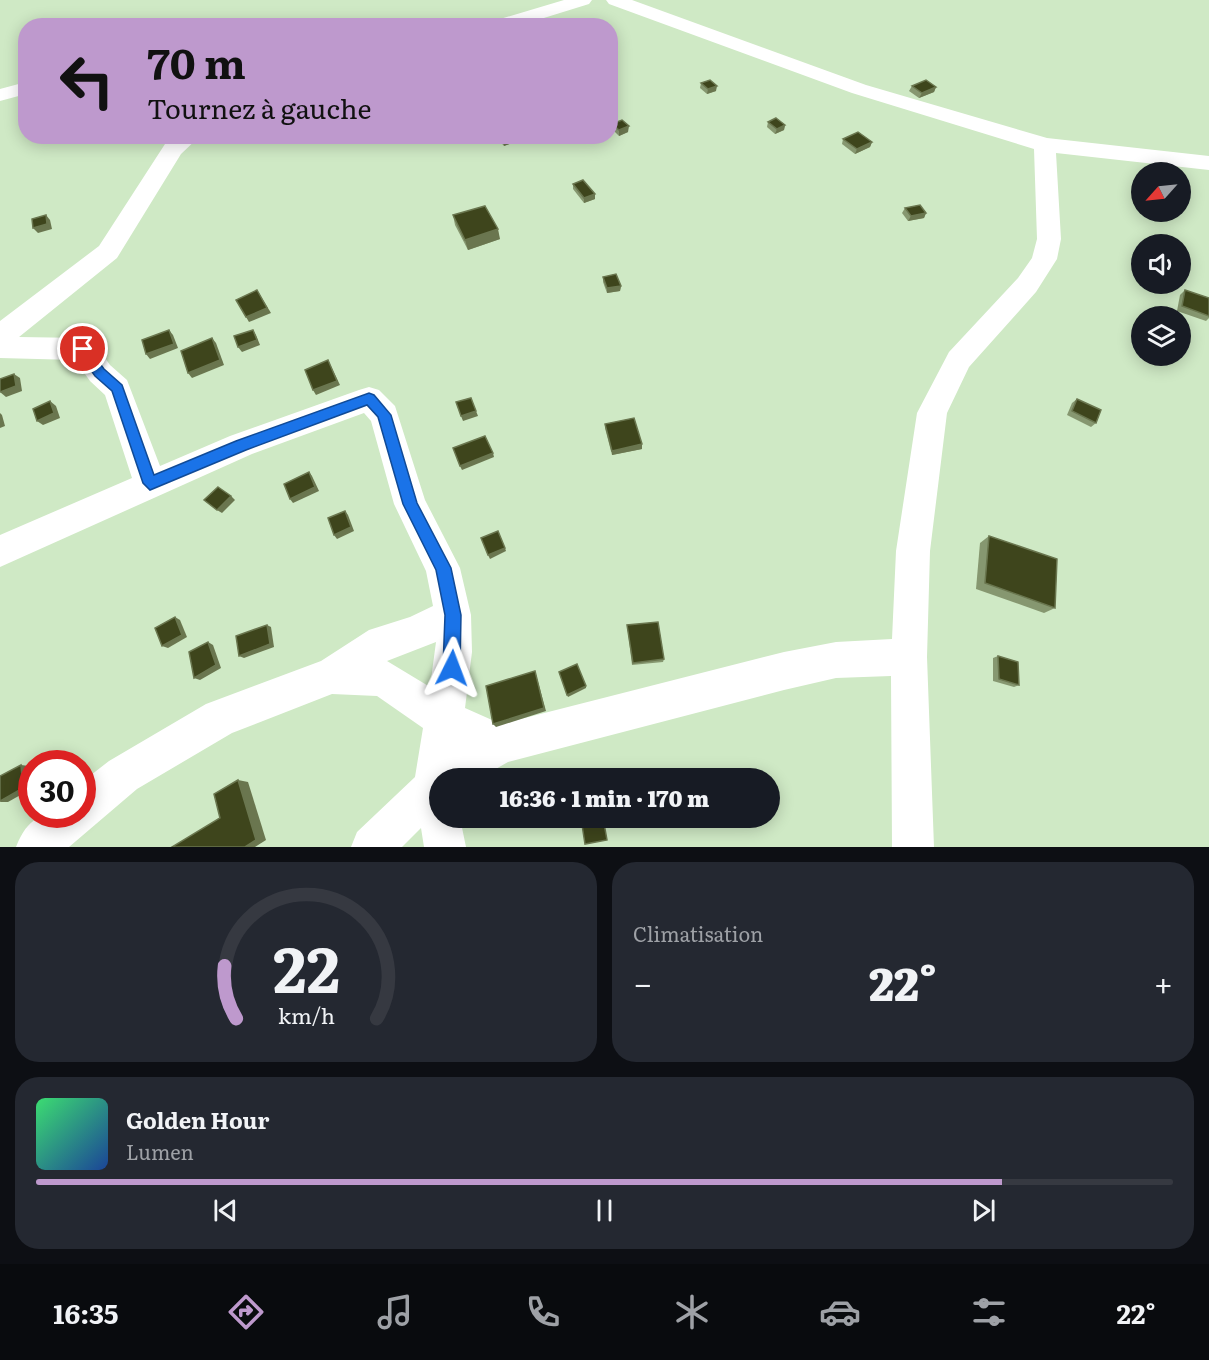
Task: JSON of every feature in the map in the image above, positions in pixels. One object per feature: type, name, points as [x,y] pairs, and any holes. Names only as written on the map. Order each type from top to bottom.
[{"type":"street","points":[[523,18],[583,0]]},
{"type":"street","points":[[615,0],[859,89],[1046,145],[1209,163]]},
{"type":"street","points":[[0,95],[18,90]]},
{"type":"street","points":[[0,336],[108,252],[173,149],[179,144]]},
{"type":"street","points":[[913,847],[909,657],[913,551],[932,413],[959,360],[1027,285],[1044,259],[1048,239],[1046,145]]},
{"type":"street","points":[[0,347],[83,349],[100,373],[117,388],[150,483]]},
{"type":"street","points":[[0,550],[58,527],[150,483],[241,446],[369,399],[384,415],[410,504],[443,568],[453,615],[454,651],[443,718],[440,768]]},
{"type":"street","points":[[96,797],[123,775],[220,718],[332,675],[382,644],[414,634],[453,615]]},
{"type":"street","points":[[472,768],[500,744],[784,671],[836,660],[909,657]]},
{"type":"street","points":[[332,675],[382,678],[443,718],[500,744]]},
{"type":"street","points":[[372,847],[429,804]]},
{"type":"street","points":[[37,847],[59,828]]},
{"type":"street","points":[[443,828],[445,847]]},
{"type":"building","points":[[710,80],[717,86],[708,89],[701,83]]},
{"type":"building","points":[[926,80],[936,87],[922,93],[912,86]]},
{"type":"building","points":[[776,118],[785,125],[777,129],[768,122]]},
{"type":"building","points":[[622,120],[629,126],[619,130],[618,122]]},
{"type":"building","points":[[858,132],[872,142],[857,149],[843,139]]},
{"type":"building","points":[[583,180],[595,194],[584,198],[573,184]]},
{"type":"building","points":[[920,205],[926,213],[911,216],[905,208]]},
{"type":"building","points":[[485,206],[498,229],[465,240],[453,215]]},
{"type":"building","points":[[46,215],[47,224],[33,228],[32,219]]},
{"type":"building","points":[[616,274],[621,286],[607,288],[603,277]]},
{"type":"building","points":[[257,290],[267,308],[246,317],[236,300]]},
{"type":"building","points":[[1191,292],[1209,298],[1209,316],[1191,309],[1191,306],[1182,306],[1184,294],[1191,294]]},
{"type":"building","points":[[169,330],[174,344],[146,354],[142,340]]},
{"type":"building","points":[[253,330],[257,340],[238,347],[234,336]]},
{"type":"building","points":[[212,338],[220,360],[188,373],[181,351]]},
{"type":"building","points":[[328,360],[337,381],[313,390],[305,370]]},
{"type":"building","points":[[14,374],[16,386],[0,392],[0,379]]},
{"type":"building","points":[[471,398],[476,411],[461,416],[456,402]]},
{"type":"building","points":[[1077,399],[1101,410],[1096,423],[1072,411]]},
{"type":"building","points":[[50,401],[54,413],[37,421],[33,409]]},
{"type":"building","points":[[634,418],[642,444],[612,451],[605,424]]},
{"type":"building","points":[[485,436],[493,453],[460,466],[453,448]]},
{"type":"building","points":[[309,472],[315,487],[290,499],[284,484]]},
{"type":"building","points":[[218,487],[231,496],[217,510],[204,500]]},
{"type":"building","points":[[345,511],[351,527],[334,535],[328,518]]},
{"type":"building","points":[[498,531],[505,548],[488,555],[481,538]]},
{"type":"building","points":[[989,536],[1057,559],[1055,608],[985,583]]},
{"type":"building","points":[[175,617],[182,635],[162,646],[155,628]]},
{"type":"building","points":[[658,622],[664,659],[633,663],[627,625]]},
{"type":"building","points":[[267,625],[270,644],[239,656],[236,636]]},
{"type":"building","points":[[208,642],[216,665],[194,678],[189,652]]},
{"type":"building","points":[[998,656],[1018,662],[1019,685],[999,679]]},
{"type":"building","points":[[577,664],[586,686],[567,695],[559,672]]},
{"type":"building","points":[[535,671],[544,708],[493,724],[486,686]]},
{"type":"building","points":[[18,767],[18,791],[0,801],[0,776]]},
{"type":"building","points":[[238,780],[256,840],[245,847],[172,847],[220,818],[214,794]]},
{"type":"building","points":[[583,828],[605,828],[607,840],[585,844]]},
{"type":"route","points":[[83,349],[100,373],[117,388],[150,483],[241,446],[293,429],[343,407],[369,399],[384,415],[410,504],[443,568],[453,615],[452,668]]}]
